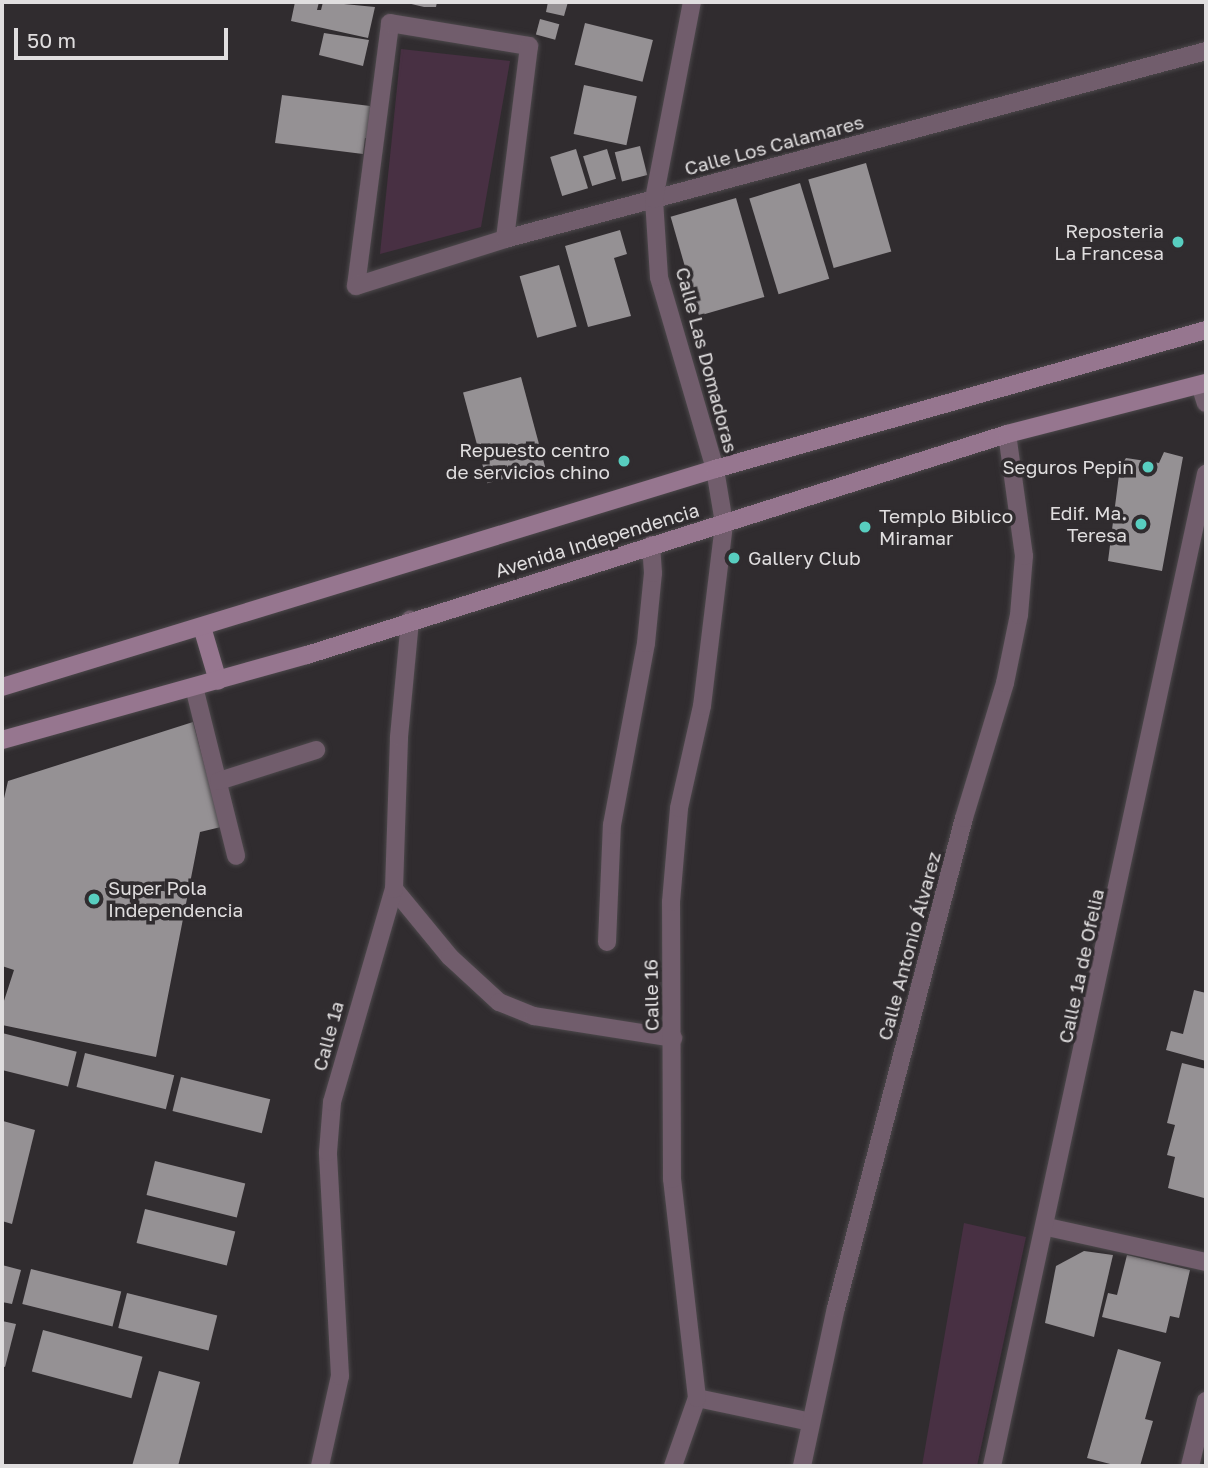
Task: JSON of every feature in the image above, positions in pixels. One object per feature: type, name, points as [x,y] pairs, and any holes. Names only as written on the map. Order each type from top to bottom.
[{"type":"main road","name":"Avenida Independencia","points":[[2,687],[715,469],[1206,330]]},
{"type":"main road","name":"Avenida Independencia","points":[[2,740],[218,681],[1007,434],[1203,384]]},
{"type":"main road","points":[[202,627],[218,681]]},
{"type":"street","name":"Calle Las Domadoras","points":[[692,2],[654,199],[659,278],[715,469],[723,523]]},
{"type":"street","name":"Calle Los Calamares","points":[[505,239],[529,46],[390,23],[356,286],[505,239],[1206,51]]},
{"type":"street","points":[[1203,384],[1206,403]]},
{"type":"street","name":"Calle Antonio Álvarez","points":[[802,1466],[839,1295],[964,818],[1005,683],[1019,615],[1024,556],[1007,434]]},
{"type":"street","name":"Calle 1a de Ofelia","points":[[992,1466],[1047,1227],[1206,474]]},
{"type":"street","name":"Calle 16","points":[[673,1466],[697,1398],[674,1216],[674,855],[679,808],[702,706],[723,523]]},
{"type":"street","points":[[607,942],[612,825],[646,643],[653,573],[651,545]]},
{"type":"street","name":"Calle 1a","points":[[320,1466],[340,1376],[328,1165],[332,1102],[394,889],[399,737],[410,620]]},
{"type":"street","points":[[194,687],[236,856]]},
{"type":"street","points":[[219,781],[316,750]]},
{"type":"street","points":[[394,889],[450,957],[499,1002],[534,1016],[673,1038]]},
{"type":"street","points":[[1047,1227],[1206,1262]]},
{"type":"street","points":[[697,1398],[811,1422]]},
{"type":"street","points":[[1190,1466],[1206,1401]]},
{"type":"shaded area","points":[[401,49],[510,61],[481,227],[380,254]]},
{"type":"shaded area","points":[[964,1223],[1026,1237],[977,1466],[922,1466]]},
{"type":"building","points":[[295,2],[319,2],[317,10],[321,10],[323,2],[375,7],[368,38],[291,21]]},
{"type":"building","points":[[403,2],[437,2],[436,7],[424,7]]},
{"type":"building","points":[[548,2],[568,2],[564,16],[546,12]]},
{"type":"building","points":[[540,19],[559,24],[555,40],[536,34]]},
{"type":"building","points":[[585,23],[653,40],[643,82],[575,65]]},
{"type":"building","points":[[324,33],[369,40],[363,66],[319,55]]},
{"type":"building","points":[[584,85],[637,96],[626,145],[574,134]]},
{"type":"building","points":[[282,95],[370,106],[370,139],[365,138],[363,154],[275,143]]},
{"type":"building","points":[[640,146],[647,175],[622,181],[615,152]]},
{"type":"building","points":[[576,149],[588,188],[562,196],[550,157]]},
{"type":"building","points":[[607,149],[616,179],[592,186],[583,156]]},
{"type":"building","points":[[866,163],[891,251],[834,268],[808,180]]},
{"type":"building","points":[[800,183],[829,279],[779,294],[749,198]]},
{"type":"building","points":[[736,198],[764,297],[699,316],[671,217]]},
{"type":"building","points":[[620,230],[627,254],[614,258],[631,316],[588,327],[565,246]]},
{"type":"building","points":[[559,265],[577,327],[537,338],[520,276]]},
{"type":"building","points":[[521,377],[545,468],[487,483],[463,393]]},
{"type":"building","name":"Edif. Ma. Teresa","points":[[1164,452],[1183,457],[1162,571],[1108,561],[1120,467],[1126,458],[1159,463]]},
{"type":"building","name":"Super Pola Independencia","points":[[193,722],[221,827],[200,832],[156,1057],[2,1025],[2,1007],[14,970],[2,966],[2,807],[8,781]]},
{"type":"building","points":[[1194,990],[1206,993],[1206,1061],[1166,1050],[1171,1031],[1183,1034]]},
{"type":"building","points":[[2,1033],[77,1052],[68,1087],[2,1070]]},
{"type":"building","points":[[85,1053],[174,1075],[166,1109],[77,1087]]},
{"type":"building","points":[[1182,1063],[1206,1069],[1204,1198],[1168,1188],[1175,1157],[1167,1155],[1175,1125],[1167,1123]]},
{"type":"building","points":[[181,1077],[270,1099],[262,1133],[173,1111]]},
{"type":"building","points":[[3,1121],[35,1130],[12,1224],[2,1221]]},
{"type":"building","points":[[155,1161],[245,1183],[237,1217],[147,1195]]},
{"type":"building","points":[[145,1209],[235,1231],[227,1265],[137,1243]]},
{"type":"building","points":[[1084,1251],[1113,1255],[1094,1337],[1045,1323],[1056,1266]]},
{"type":"building","points":[[1127,1255],[1190,1270],[1179,1318],[1170,1316],[1166,1333],[1102,1317],[1108,1293],[1117,1295]]},
{"type":"building","points":[[2,1265],[21,1270],[12,1304],[2,1302]]},
{"type":"building","points":[[31,1269],[121,1291],[113,1326],[22,1304]]},
{"type":"building","points":[[127,1293],[217,1315],[209,1350],[118,1328]]},
{"type":"building","points":[[2,1321],[16,1324],[5,1367],[2,1366]]},
{"type":"building","points":[[43,1330],[142,1357],[131,1398],[32,1372]]},
{"type":"building","points":[[1118,1349],[1161,1362],[1145,1419],[1153,1421],[1140,1466],[1118,1466],[1087,1458]]},
{"type":"building","points":[[159,1371],[200,1382],[178,1466],[132,1466]]},
{"type":"place","name":"Reposteria La Francesa","points":[[1178,242]]},
{"type":"place","name":"Repuesto centro de servicios chino","points":[[624,461]]},
{"type":"place","name":"Seguros Pepin","points":[[1148,467]]},
{"type":"place","name":"Edif. Ma. Teresa","points":[[1141,524]]},
{"type":"place","name":"Templo Biblico Miramar","points":[[865,527]]},
{"type":"place","name":"Gallery Club","points":[[734,558]]},
{"type":"place","name":"Super Pola Independencia","points":[[94,899]]}]
